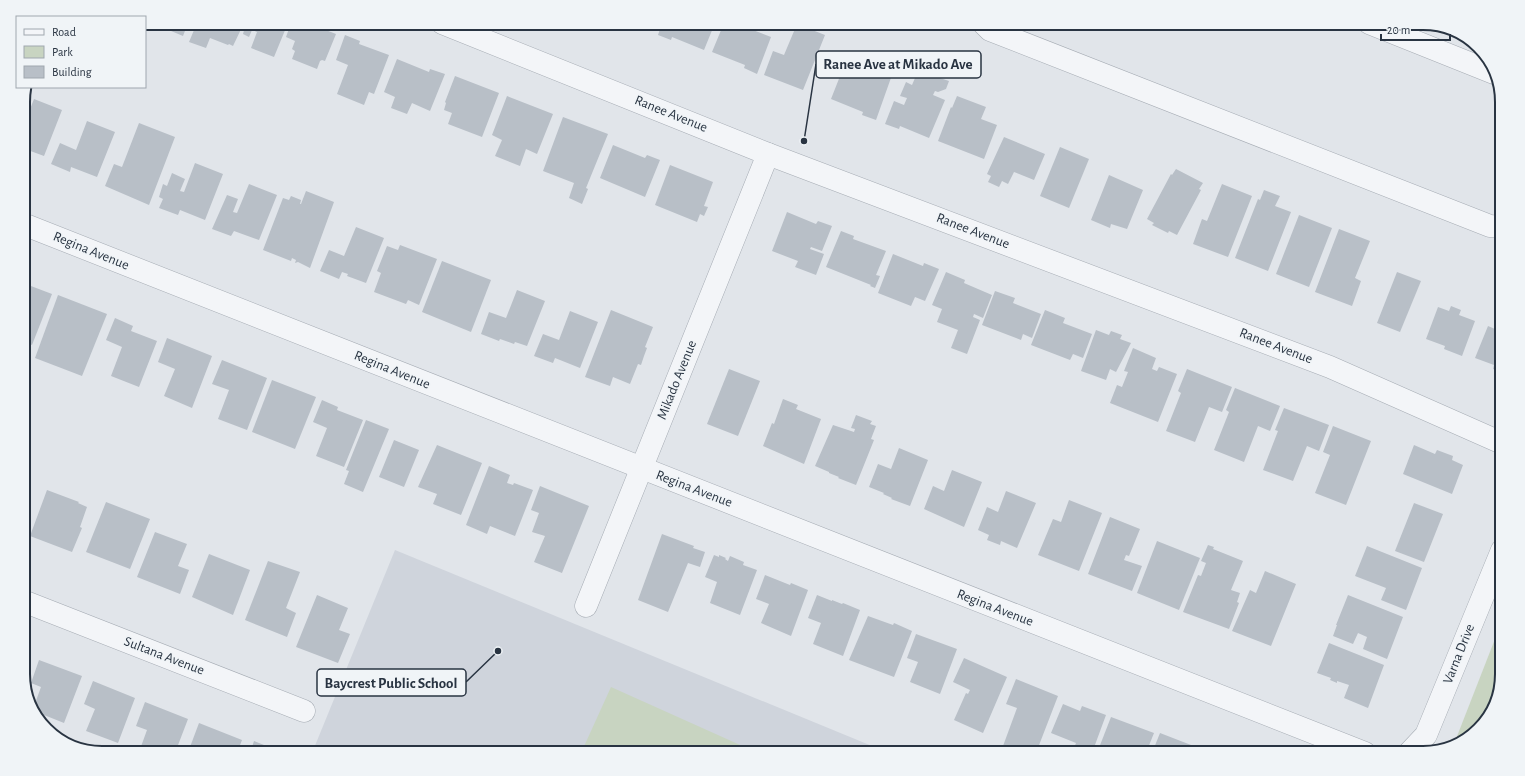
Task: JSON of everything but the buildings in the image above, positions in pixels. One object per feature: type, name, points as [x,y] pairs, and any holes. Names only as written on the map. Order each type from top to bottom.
[{"type":"street","name":"Ranee Avenue","points":[[459,30],[768,154],[1330,367],[1495,440]]},
{"type":"street","points":[[990,30],[1490,226],[1495,226]]},
{"type":"street","points":[[1386,30],[1488,71]]},
{"type":"street","name":"Mikado Avenue","points":[[586,606],[768,154]]},
{"type":"street","name":"Regina Avenue","points":[[30,227],[1347,746]]},
{"type":"street","name":"Varna Drive","points":[[1416,746],[1426,735],[1495,567]]},
{"type":"street","name":"Sultana Avenue","points":[[30,604],[304,711]]},
{"type":"shaded area","points":[[395,550],[872,746],[315,746]]},
{"type":"green space","points":[[1495,639],[1494,688],[1488,706],[1477,722],[1456,738]]},
{"type":"green space","points":[[611,687],[742,746],[584,746]]},
{"type":"place","name":"Ranee Ave at Mikado Ave","points":[[804,141]]},
{"type":"place","name":"Baycrest Public School","points":[[498,651]]}]
